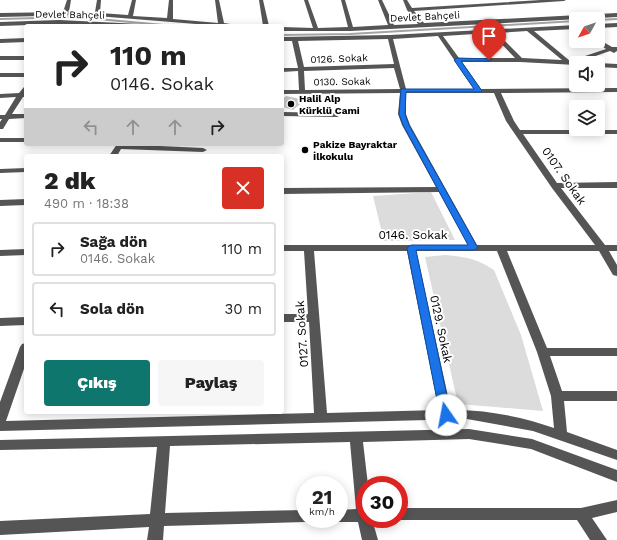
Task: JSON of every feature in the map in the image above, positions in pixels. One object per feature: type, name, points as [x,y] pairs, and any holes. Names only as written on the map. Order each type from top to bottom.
[{"type":"street","points":[[66,12],[69,0]]},
{"type":"street","points":[[97,14],[99,0]]},
{"type":"street","points":[[130,17],[134,0]]},
{"type":"street","points":[[170,20],[171,0]]},
{"type":"street","points":[[217,0],[221,24]]},
{"type":"street","points":[[261,0],[266,24]]},
{"type":"street","points":[[306,0],[316,30]]},
{"type":"street","points":[[343,0],[351,29]]},
{"type":"street","points":[[380,0],[392,27]]},
{"type":"street","points":[[405,0],[410,10],[422,25]]},
{"type":"street","points":[[410,10],[521,6],[564,0]]},
{"type":"street","points":[[521,6],[536,19]]},
{"type":"street","name":"Devlet Bahçeli","points":[[0,15],[66,12],[221,24]]},
{"type":"street","name":"Devlet Bahçeli","points":[[284,29],[351,29],[604,16],[617,14]]},
{"type":"street","name":"Devlet Bahçeli","points":[[0,24],[72,24]]},
{"type":"street","points":[[605,26],[617,25]]},
{"type":"street","name":"Devlet Bahçeli","points":[[284,39],[390,37],[569,27]]},
{"type":"street","points":[[528,29],[569,60]]},
{"type":"street","points":[[492,31],[520,60]]},
{"type":"street","points":[[439,34],[479,91]]},
{"type":"street","points":[[390,37],[403,90],[402,114],[406,125],[474,248]]},
{"type":"street","points":[[295,39],[301,69],[302,92]]},
{"type":"street","points":[[0,41],[24,40]]},
{"type":"street","points":[[605,44],[614,49],[617,53]]},
{"type":"street","points":[[594,56],[614,49]]},
{"type":"street","points":[[0,58],[24,58]]},
{"type":"street","points":[[457,60],[520,60],[569,63]]},
{"type":"street","points":[[605,65],[617,66]]},
{"type":"street","name":"0126. Sokak","points":[[284,70],[396,66]]},
{"type":"street","points":[[0,75],[24,75]]},
{"type":"street","name":"0130. Sokak","points":[[284,92],[403,90],[617,90]]},
{"type":"street","name":"0107. Sokak","points":[[497,90],[510,121],[554,186],[602,248],[617,273]]},
{"type":"street","points":[[0,96],[24,95]]},
{"type":"street","points":[[0,127],[4,117],[24,95]]},
{"type":"street","points":[[284,114],[337,114]]},
{"type":"street","points":[[4,117],[24,116]]},
{"type":"street","points":[[518,132],[617,132]]},
{"type":"street","points":[[0,140],[24,140]]},
{"type":"street","points":[[137,146],[203,150]]},
{"type":"street","points":[[0,171],[24,170]]},
{"type":"street","points":[[554,186],[617,186]]},
{"type":"street","points":[[284,190],[441,189]]},
{"type":"street","points":[[0,203],[24,202]]},
{"type":"street","name":"0146. Sokak","points":[[284,248],[617,248]]},
{"type":"street","name":"0127. Sokak","points":[[309,248],[321,418]]},
{"type":"street","name":"0129. Sokak","points":[[411,248],[446,415]]},
{"type":"street","points":[[501,248],[543,352],[557,396],[561,435]]},
{"type":"street","points":[[0,253],[24,252]]},
{"type":"street","points":[[284,318],[314,318]]},
{"type":"street","points":[[0,322],[24,322]]},
{"type":"street","points":[[543,352],[617,352]]},
{"type":"street","points":[[0,420],[24,353]]},
{"type":"street","points":[[557,396],[617,396]]},
{"type":"street","points":[[0,426],[467,414],[534,426],[617,455]]},
{"type":"street","points":[[0,445],[469,434],[532,444],[617,476]]},
{"type":"street","points":[[356,436],[360,476]]},
{"type":"street","points":[[155,540],[164,441]]},
{"type":"street","points":[[408,514],[581,514],[617,506]]},
{"type":"street","points":[[581,514],[599,540]]},
{"type":"street","points":[[0,528],[157,520],[296,516]]},
{"type":"street","points":[[367,528],[370,540]]},
{"type":"shaded area","points":[[431,192],[455,240],[384,241],[373,196]]},
{"type":"shaded area","points":[[445,255],[459,256],[470,259],[482,263],[494,270],[521,335],[543,411],[458,404],[425,257]]},
{"type":"building","name":"Halil Alp Kürklü Cami","points":[[286,96],[305,100],[293,110],[284,108],[284,98]]},
{"type":"waterway","points":[[0,19],[76,17],[152,24]]},
{"type":"waterway","points":[[605,20],[617,19]]},
{"type":"waterway","points":[[284,35],[350,34],[569,21]]},
{"type":"place","name":"Halil Alp Kürklü Cami","points":[[291,104]]},
{"type":"place","name":"Pakize Bayraktar İlkokulu","points":[[305,150]]},
{"type":"route","points":[[446,415],[411,248],[474,248],[406,125],[402,114],[403,90],[479,91],[457,60],[489,60]]}]
